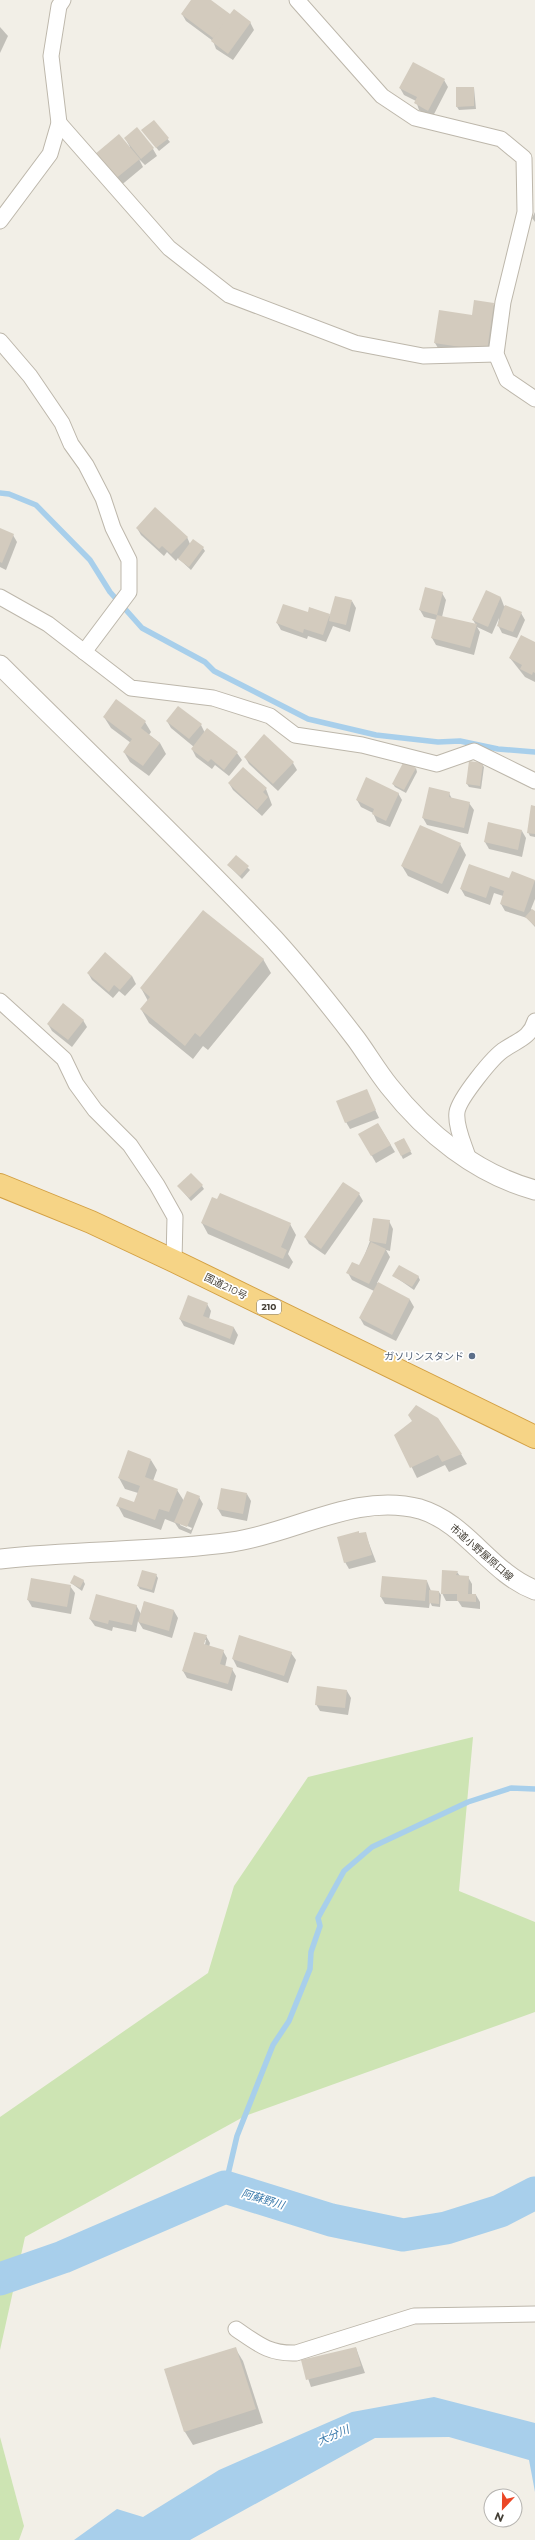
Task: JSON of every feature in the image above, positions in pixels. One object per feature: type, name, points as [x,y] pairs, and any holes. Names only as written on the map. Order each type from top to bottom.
[{"type":"highway","name":"国道210号","points":[[0,1185],[84,1219],[174,1261],[535,1437]]},
{"type":"street","points":[[0,221],[50,154],[60,123],[59,104],[51,56],[59,6],[64,0]]},
{"type":"street","points":[[297,0],[382,96],[415,118],[501,139],[524,158],[525,212],[503,302],[496,354],[507,380],[535,399]]},
{"type":"street","points":[[60,123],[169,248],[228,295],[355,343],[423,356],[496,354]]},
{"type":"street","points":[[0,341],[30,376],[62,423],[71,444],[86,465],[103,498],[113,528],[129,560],[129,592],[84,652]]},
{"type":"street","points":[[0,597],[48,624],[131,688],[213,698],[270,716],[296,735],[362,745],[437,764],[474,751],[535,781]]},
{"type":"street","points":[[0,665],[278,943],[328,1003],[389,1086],[421,1121],[452,1149],[470,1160],[513,1184],[535,1190]]},
{"type":"street","points":[[0,1001],[64,1059],[76,1084],[95,1110],[130,1145],[157,1185],[175,1217],[174,1261]]},
{"type":"street","points":[[470,1160],[457,1121],[459,1105],[502,1050],[529,1035],[535,1021]]},
{"type":"street","name":"市道小野屋原口線","points":[[0,1559],[84,1551],[191,1547],[234,1542],[288,1529],[359,1506],[401,1506],[421,1510],[439,1517],[455,1527],[511,1578],[535,1590]]},
{"type":"street","points":[[236,2329],[264,2349],[280,2353],[296,2353],[414,2316],[514,2313],[535,2314]]},
{"type":"green space","points":[[473,1737],[459,1891],[535,1922],[535,2012],[245,2116],[25,2237],[0,2350],[0,2117],[208,1973],[234,1886],[308,1777]]},
{"type":"green space","points":[[0,2437],[24,2526],[19,2540],[0,2540]]},
{"type":"water","name":"大分川","points":[[434,2397],[535,2423],[535,2492],[529,2460],[449,2437],[375,2438],[190,2540],[74,2540],[117,2509],[143,2517],[219,2470],[352,2412]]},
{"type":"building","points":[[191,0],[211,0],[230,14],[234,9],[251,22],[228,54],[211,41],[227,18],[213,38],[181,14]]},
{"type":"building","points":[[413,62],[445,79],[428,111],[414,103],[417,97],[399,88]]},
{"type":"building","points":[[456,87],[474,87],[474,106],[456,107]]},
{"type":"building","points":[[154,120],[169,138],[156,148],[141,130]]},
{"type":"building","points":[[137,127],[154,148],[141,159],[124,138]]},
{"type":"building","points":[[119,134],[140,159],[114,180],[94,155]]},
{"type":"building","points":[[474,300],[494,303],[487,351],[434,343],[439,310],[472,315]]},
{"type":"building","points":[[155,507],[188,537],[171,554],[162,546],[159,549],[136,528]]},
{"type":"building","points":[[0,528],[14,534],[2,563],[0,562]]},
{"type":"building","points":[[193,539],[204,547],[189,567],[178,559]]},
{"type":"building","points":[[425,587],[443,592],[437,615],[419,610]]},
{"type":"building","points":[[486,590],[501,597],[488,627],[472,620]]},
{"type":"building","points":[[335,596],[352,600],[346,625],[329,621]]},
{"type":"building","points":[[283,604],[308,612],[309,607],[330,614],[323,635],[304,629],[303,633],[276,623]]},
{"type":"building","points":[[505,605],[522,612],[513,632],[497,626]]},
{"type":"building","points":[[437,615],[477,624],[470,648],[431,638]]},
{"type":"building","points":[[521,635],[535,642],[535,673],[533,672],[532,675],[520,669],[522,665],[509,658]]},
{"type":"building","points":[[116,699],[146,721],[141,728],[160,743],[143,766],[123,752],[132,739],[103,717]]},
{"type":"building","points":[[178,706],[202,724],[189,739],[166,721]]},
{"type":"building","points":[[207,728],[238,752],[224,770],[211,759],[208,762],[191,749]]},
{"type":"building","points":[[264,734],[294,762],[273,784],[244,757]]},
{"type":"building","points":[[404,761],[416,768],[404,790],[392,784]]},
{"type":"building","points":[[469,761],[483,763],[480,786],[466,784]]},
{"type":"building","points":[[243,767],[267,788],[263,792],[268,797],[257,810],[228,783]]},
{"type":"building","points":[[366,777],[399,793],[386,821],[372,814],[374,809],[356,800]]},
{"type":"building","points":[[429,787],[450,792],[449,797],[470,802],[464,828],[422,818]]},
{"type":"building","points":[[531,805],[535,806],[535,834],[527,833]]},
{"type":"building","points":[[488,822],[522,830],[518,850],[484,842]]},
{"type":"building","points":[[420,825],[461,843],[442,884],[401,866]]},
{"type":"building","points":[[236,855],[249,866],[240,876],[227,865]]},
{"type":"building","points":[[469,864],[509,878],[512,871],[535,880],[524,912],[500,904],[504,891],[490,886],[486,898],[460,889]]},
{"type":"building","points":[[532,909],[535,911],[535,926],[525,917]]},
{"type":"building","points":[[203,910],[264,959],[200,1037],[195,1033],[185,1046],[140,1009],[150,997],[140,988]]},
{"type":"building","points":[[105,952],[132,976],[120,990],[114,985],[109,992],[87,973]]},
{"type":"building","points":[[63,1003],[84,1020],[68,1040],[47,1024]]},
{"type":"building","points":[[367,1089],[376,1110],[345,1123],[336,1101]]},
{"type":"building","points":[[378,1123],[391,1145],[371,1156],[358,1134]]},
{"type":"building","points":[[404,1138],[411,1151],[401,1156],[394,1143]]},
{"type":"building","points":[[191,1173],[203,1185],[189,1198],[177,1186]]},
{"type":"building","points":[[343,1182],[360,1193],[321,1249],[304,1237]]},
{"type":"building","points":[[220,1193],[291,1223],[281,1247],[287,1250],[283,1259],[201,1223],[212,1197],[217,1199]]},
{"type":"building","points":[[373,1218],[390,1220],[386,1244],[369,1241]]},
{"type":"building","points":[[371,1242],[386,1249],[369,1284],[346,1273],[352,1262],[359,1265]]},
{"type":"building","points":[[399,1265],[419,1276],[412,1287],[392,1276]]},
{"type":"building","points":[[378,1282],[410,1299],[392,1335],[359,1318]]},
{"type":"building","points":[[188,1295],[208,1303],[203,1316],[234,1327],[230,1339],[179,1319]]},
{"type":"building","points":[[416,1405],[438,1418],[462,1454],[442,1462],[438,1455],[410,1468],[394,1435],[412,1421],[408,1415]]},
{"type":"building","points":[[128,1450],[151,1459],[145,1477],[178,1489],[169,1512],[159,1509],[155,1520],[116,1506],[120,1497],[134,1502],[140,1486],[118,1478]]},
{"type":"building","points":[[221,1488],[247,1493],[243,1514],[217,1509]]},
{"type":"building","points":[[187,1491],[200,1496],[187,1527],[174,1522]]},
{"type":"building","points":[[359,1531],[359,1533],[366,1532],[372,1555],[344,1563],[337,1537]]},
{"type":"building","points":[[142,1570],[157,1574],[152,1590],[137,1586]]},
{"type":"building","points":[[442,1570],[458,1571],[456,1575],[469,1576],[468,1594],[476,1594],[476,1602],[457,1601],[457,1594],[441,1594]]},
{"type":"building","points":[[74,1575],[84,1580],[80,1588],[70,1583]]},
{"type":"building","points":[[382,1576],[427,1580],[425,1601],[380,1597]]},
{"type":"building","points":[[31,1578],[71,1585],[67,1607],[27,1600]]},
{"type":"building","points":[[429,1590],[439,1591],[439,1604],[429,1603]]},
{"type":"building","points":[[96,1594],[137,1605],[132,1625],[109,1620],[108,1624],[89,1619]]},
{"type":"building","points":[[144,1601],[174,1610],[169,1631],[138,1622]]},
{"type":"building","points":[[194,1632],[207,1635],[204,1644],[224,1650],[220,1664],[233,1668],[228,1684],[182,1671]]},
{"type":"building","points":[[239,1635],[292,1652],[284,1676],[232,1659]]},
{"type":"building","points":[[317,1686],[347,1690],[345,1708],[315,1705]]},
{"type":"building","points":[[236,2347],[256,2409],[184,2432],[164,2369]]},
{"type":"building","points":[[356,2347],[361,2366],[306,2380],[301,2360]]},
{"type":"waterway","points":[[0,493],[9,494],[36,505],[90,560],[110,592],[142,628],[205,662],[214,671],[308,719],[376,735],[438,742],[460,741],[498,749],[535,752]]},
{"type":"waterway","points":[[225,2187],[237,2136],[273,2045],[289,2021],[310,1969],[311,1952],[320,1926],[318,1918],[344,1871],[372,1847],[468,1802],[511,1788],[535,1789]]},
{"type":"waterway","name":"阿蘇野川","points":[[0,2279],[63,2257],[225,2187],[331,2220],[403,2235],[446,2228],[500,2211],[535,2193]]},
{"type":"place","name":"ガソリンスタンド","points":[[472,1356]]}]
